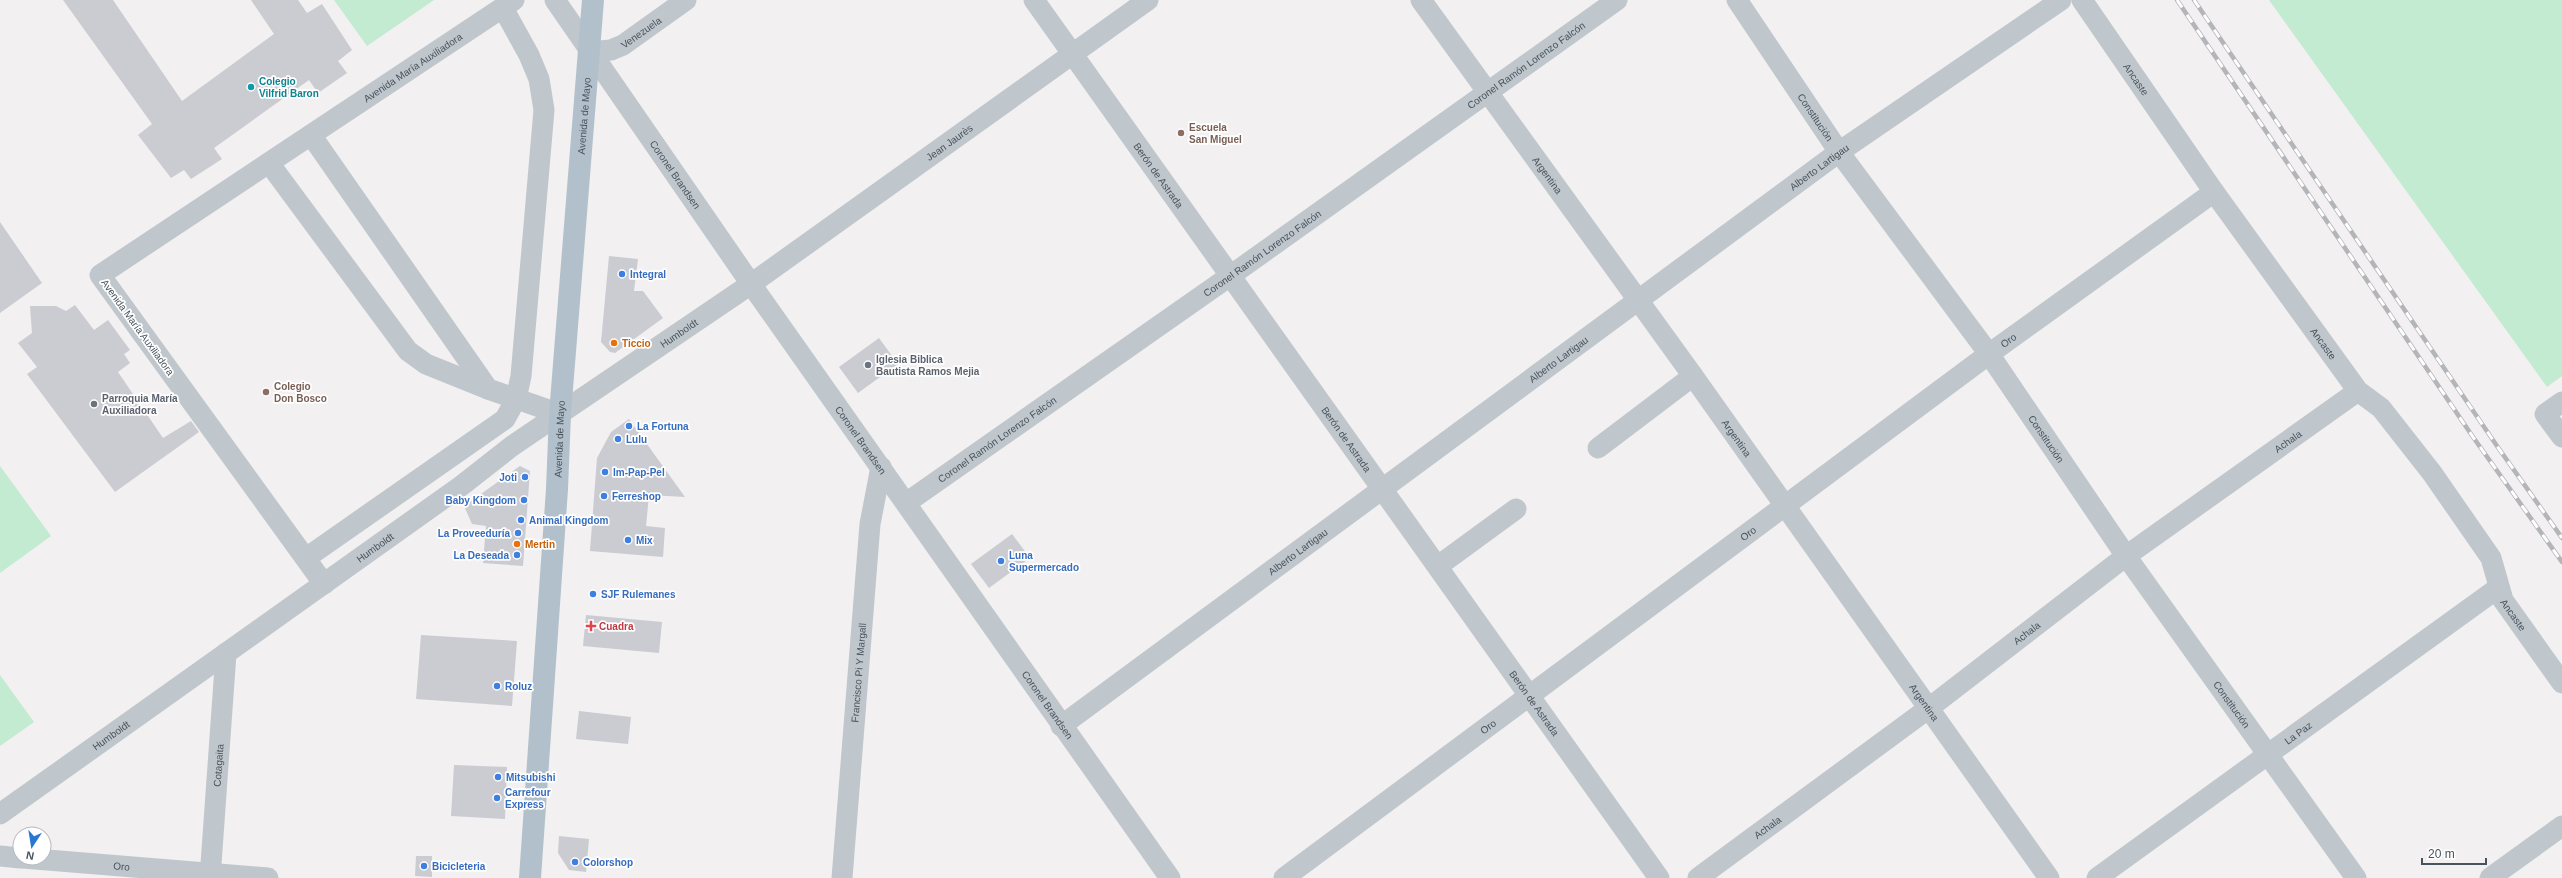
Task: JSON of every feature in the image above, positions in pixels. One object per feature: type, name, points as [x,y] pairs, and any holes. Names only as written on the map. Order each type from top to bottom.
[{"type":"main road","name":"Avenida de Mayo","points":[[530,878],[556,497],[560,414],[593,0]]},
{"type":"street","name":"Coronel Brandsen","points":[[555,0],[589,52],[751,284],[881,467],[1061,726],[1170,878]]},
{"type":"street","name":"Venezuela","points":[[589,52],[611,50],[622,45],[686,0]]},
{"type":"street","name":"Berón de Astrada","points":[[1034,0],[1230,276],[1384,489],[1659,878]]},
{"type":"street","name":"Jean Jaurès","points":[[751,284],[1148,0]]},
{"type":"street","name":"Argentina","points":[[1421,0],[1486,92],[1638,299],[2049,878]]},
{"type":"street","name":"Coronel Ramón Lorenzo Falcón","points":[[906,503],[1230,276],[1617,0]]},
{"type":"street","name":"Constitución","points":[[1737,0],[1840,152],[1989,354],[2126,556],[2356,878]]},
{"type":"street","name":"Alberto Lartigau","points":[[1061,726],[1384,489],[1638,299],[1840,152],[2061,0]]},
{"type":"street","name":"Ancaste","points":[[2082,0],[2214,192],[2358,391],[2381,408],[2432,473],[2491,558],[2498,588],[2503,600],[2562,683]]},
{"type":"street","name":"Avenida María Auxiliadora","points":[[324,584],[100,275],[508,4]]},
{"type":"street","points":[[306,558],[505,419],[521,401],[521,376],[544,110],[539,79],[508,4]]},
{"type":"street","points":[[312,135],[488,389]]},
{"type":"street","points":[[269,163],[408,351],[426,364],[488,389],[560,414]]},
{"type":"street","name":"Oro","points":[[1284,878],[1989,354],[2214,192]]},
{"type":"street","name":"Humboldt","points":[[0,814],[560,414],[751,284]]},
{"type":"street","points":[[1598,448],[1693,376]]},
{"type":"street","name":"Achala","points":[[1698,878],[1929,708],[2126,556],[2358,391]]},
{"type":"street","points":[[2562,402],[2545,414],[2562,437]]},
{"type":"street","name":"Francisco Pi Y Margall","points":[[842,878],[870,524],[881,467]]},
{"type":"street","points":[[1438,566],[1516,509]]},
{"type":"street","name":"La Paz","points":[[2097,878],[2498,588]]},
{"type":"street","name":"Cotagaita","points":[[210,876],[226,653]]},
{"type":"street","points":[[2490,878],[2562,826]]},
{"type":"street","name":"Oro","points":[[0,856],[12,857]]},
{"type":"street","name":"Oro","points":[[52,861],[210,876],[268,878]]},
{"type":"green space","points":[[334,0],[434,0],[367,46]]},
{"type":"green space","points":[[2269,0],[2562,0],[2562,376],[2547,387]]},
{"type":"green space","points":[[0,466],[51,536],[0,573]]},
{"type":"green space","points":[[0,675],[34,722],[0,746]]},
{"type":"building","name":"Colegio Vilfrid Baron","points":[[63,0],[113,0],[182,101],[274,34],[251,0],[298,0],[307,13],[322,4],[352,50],[338,61],[347,73],[318,93],[309,80],[214,148],[222,159],[191,179],[184,170],[171,178],[138,135],[152,124]]},
{"type":"building","points":[[0,222],[42,283],[0,313]]},
{"type":"building","points":[[609,256],[638,259],[634,291],[643,291],[663,318],[615,353],[610,352],[601,342]]},
{"type":"building","name":"Parroquia María Auxiliadora","points":[[75,305],[94,330],[108,320],[130,350],[124,354],[130,363],[118,372],[163,438],[191,421],[199,432],[115,492],[27,374],[37,367],[18,343],[32,333],[30,306],[56,306],[66,311]]},
{"type":"building","name":"Iglesia Biblica Bautista Ramos Mejia","points":[[879,338],[898,364],[858,393],[839,367]]},
{"type":"building","points":[[629,419],[685,497],[649,495],[646,526],[665,528],[663,557],[590,551],[597,458],[611,432]]},
{"type":"building","points":[[520,466],[530,471],[523,566],[483,563],[486,526],[472,524],[464,506]]},
{"type":"building","name":"Luna Supermercado","points":[[1012,534],[1030,558],[989,588],[971,564]]},
{"type":"building","points":[[586,615],[662,622],[659,653],[583,646]]},
{"type":"building","points":[[421,635],[517,641],[512,706],[416,699]]},
{"type":"building","points":[[579,711],[631,717],[628,744],[576,739]]},
{"type":"building","points":[[454,765],[507,767],[505,819],[451,816]]},
{"type":"building","name":"Colorshop","points":[[559,836],[589,839],[586,872],[569,870],[558,853]]},
{"type":"building","name":"Bicicleteria","points":[[416,856],[432,856],[432,877],[415,876]]},
{"type":"railway","points":[[2177,0],[2473,437],[2562,562]]},
{"type":"railway","points":[[2194,0],[2497,446],[2562,538]]},
{"type":"place","name":"Colegio Vilfrid Baron","points":[[251,87]]},
{"type":"place","name":"Escuela San Miguel","points":[[1181,133]]},
{"type":"place","name":"Integral","points":[[622,274]]},
{"type":"place","name":"Ticcio","points":[[614,343]]},
{"type":"place","name":"Iglesia Biblica Bautista Ramos Mejia","points":[[868,365]]},
{"type":"place","name":"Colegio Don Bosco","points":[[266,392]]},
{"type":"place","name":"Parroquia María Auxiliadora","points":[[94,404]]},
{"type":"place","name":"La Fortuna","points":[[629,426]]},
{"type":"place","name":"Lulu","points":[[618,439]]},
{"type":"place","name":"Im-Pap-Pel","points":[[605,472]]},
{"type":"place","name":"Joti","points":[[525,477]]},
{"type":"place","name":"Ferreshop","points":[[604,496]]},
{"type":"place","name":"Baby Kingdom","points":[[524,500]]},
{"type":"place","name":"Animal Kingdom","points":[[521,520]]},
{"type":"place","name":"La Proveeduría","points":[[518,533]]},
{"type":"place","name":"Mix","points":[[628,540]]},
{"type":"place","name":"Mertin","points":[[517,544]]},
{"type":"place","name":"La Deseada","points":[[517,555]]},
{"type":"place","name":"Luna Supermercado","points":[[1001,561]]},
{"type":"place","name":"SJF Rulemanes","points":[[593,594]]},
{"type":"place","name":"Cuadra","points":[[591,626]]},
{"type":"place","name":"Roluz","points":[[497,686]]},
{"type":"place","name":"Mitsubishi","points":[[498,777]]},
{"type":"place","name":"Carrefour Express","points":[[497,798]]},
{"type":"place","name":"Colorshop","points":[[575,862]]},
{"type":"place","name":"Bicicleteria","points":[[424,866]]}]
